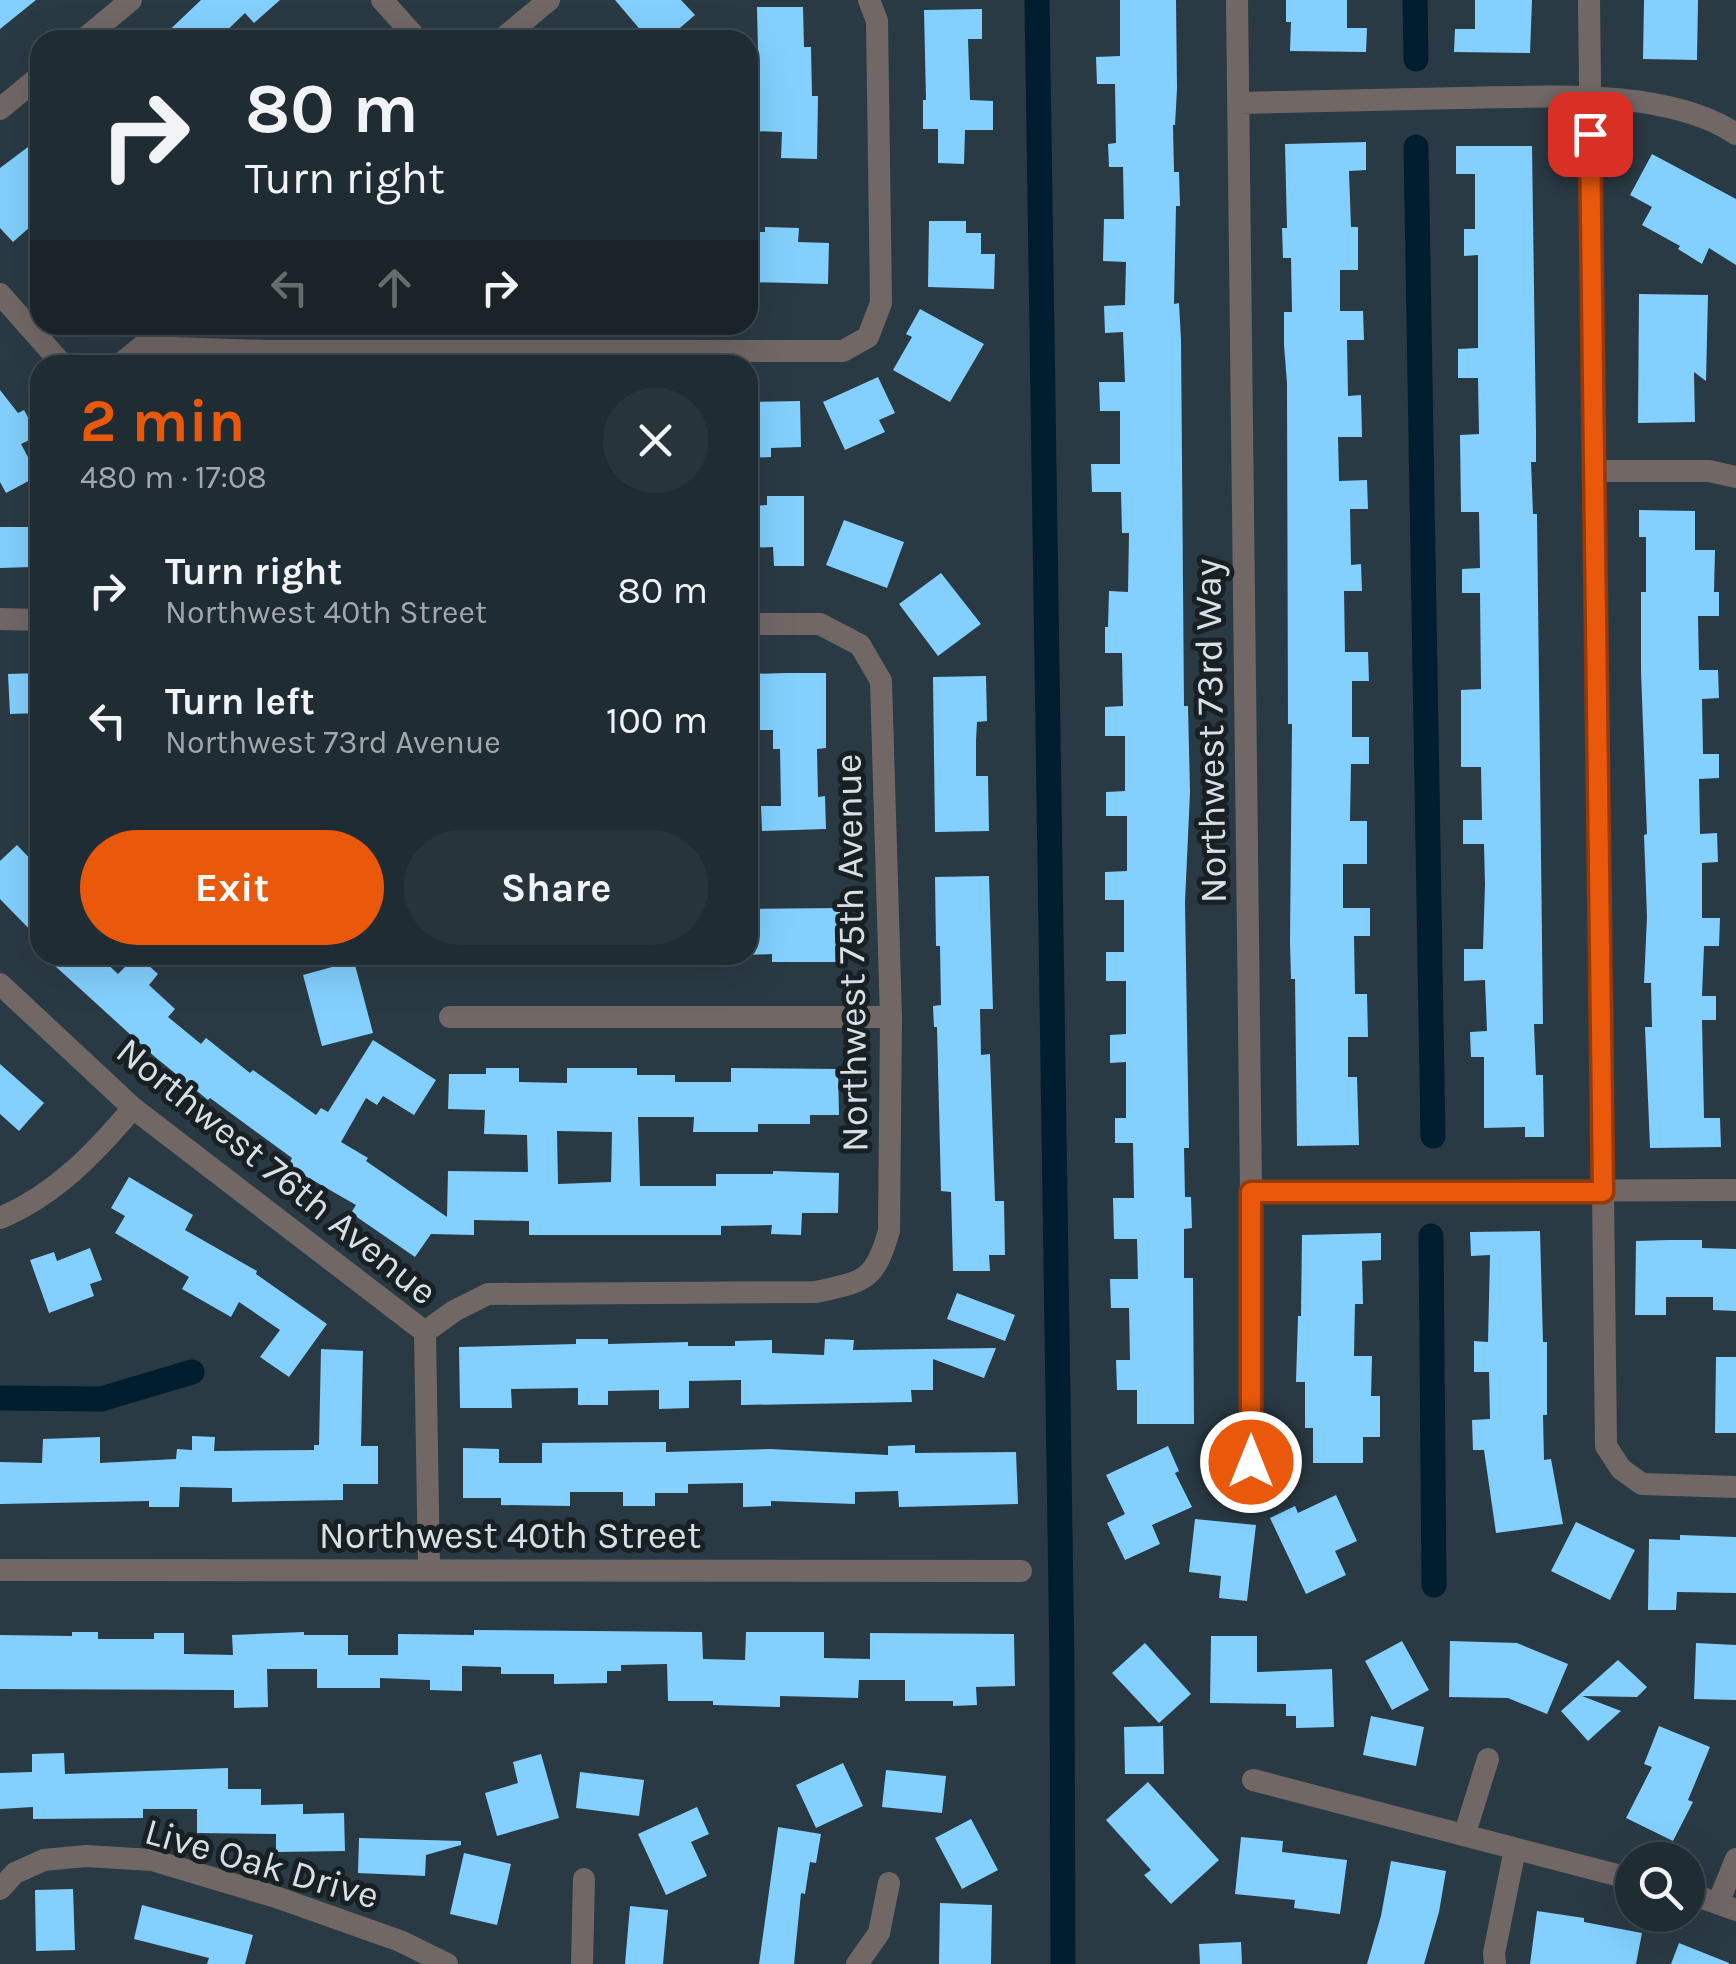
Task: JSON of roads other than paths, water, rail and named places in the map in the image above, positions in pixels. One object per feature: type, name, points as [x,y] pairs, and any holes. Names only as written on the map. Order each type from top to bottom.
[{"type":"street","points":[[95,30],[130,0]]},
{"type":"street","points":[[382,0],[409,30]]},
{"type":"street","points":[[513,30],[549,0]]},
{"type":"street","points":[[143,347],[266,351],[843,351],[868,337],[881,304],[877,20],[869,0]]},
{"type":"street","name":"Northwest 73rd Way","points":[[1236,0],[1251,1462]]},
{"type":"street","points":[[1589,0],[1606,1446],[1622,1469],[1642,1484],[1736,1487]]},
{"type":"street","points":[[0,109],[30,84]]},
{"type":"street","points":[[1238,102],[1589,97],[1654,104],[1721,124],[1736,134]]},
{"type":"street","points":[[0,294],[30,328]]},
{"type":"street","points":[[36,335],[54,355]]},
{"type":"street","points":[[132,355],[157,335]]},
{"type":"street","points":[[1595,471],[1709,471],[1736,477]]},
{"type":"street","points":[[0,619],[30,620]]},
{"type":"street","name":"Northwest 75th Avenue","points":[[425,1332],[454,1311],[488,1294],[816,1292],[856,1283],[879,1264],[889,1232],[890,1017],[881,681],[860,645],[820,624],[758,624]]},
{"type":"street","name":"Northwest 76th Avenue","points":[[0,984],[133,1108],[425,1332],[429,1569]]},
{"type":"street","points":[[450,1017],[890,1017]]},
{"type":"street","points":[[0,1218],[53,1188],[91,1157],[133,1108]]},
{"type":"street","points":[[1251,1192],[1736,1190]]},
{"type":"street","name":"Northwest 40th Street","points":[[0,1570],[1021,1571]]},
{"type":"street","points":[[1465,1833],[1488,1760]]},
{"type":"street","points":[[1253,1780],[1615,1874]]},
{"type":"street","points":[[1495,1964],[1515,1848]]},
{"type":"street","name":"Live Oak Drive","points":[[0,1889],[15,1873],[44,1860],[86,1856],[152,1860],[365,1929],[447,1964]]},
{"type":"street","points":[[1728,1906],[1736,1859]]},
{"type":"street","points":[[582,1964],[584,1878]]},
{"type":"street","points":[[857,1964],[879,1934],[889,1882]]},
{"type":"waterway","points":[[1037,0],[1063,1964]]},
{"type":"waterway","points":[[1415,0],[1416,59]]},
{"type":"waterway","points":[[1416,147],[1433,1136]]},
{"type":"waterway","points":[[1431,1236],[1434,1585]]},
{"type":"waterway","points":[[0,1398],[101,1399],[192,1372]]}]
